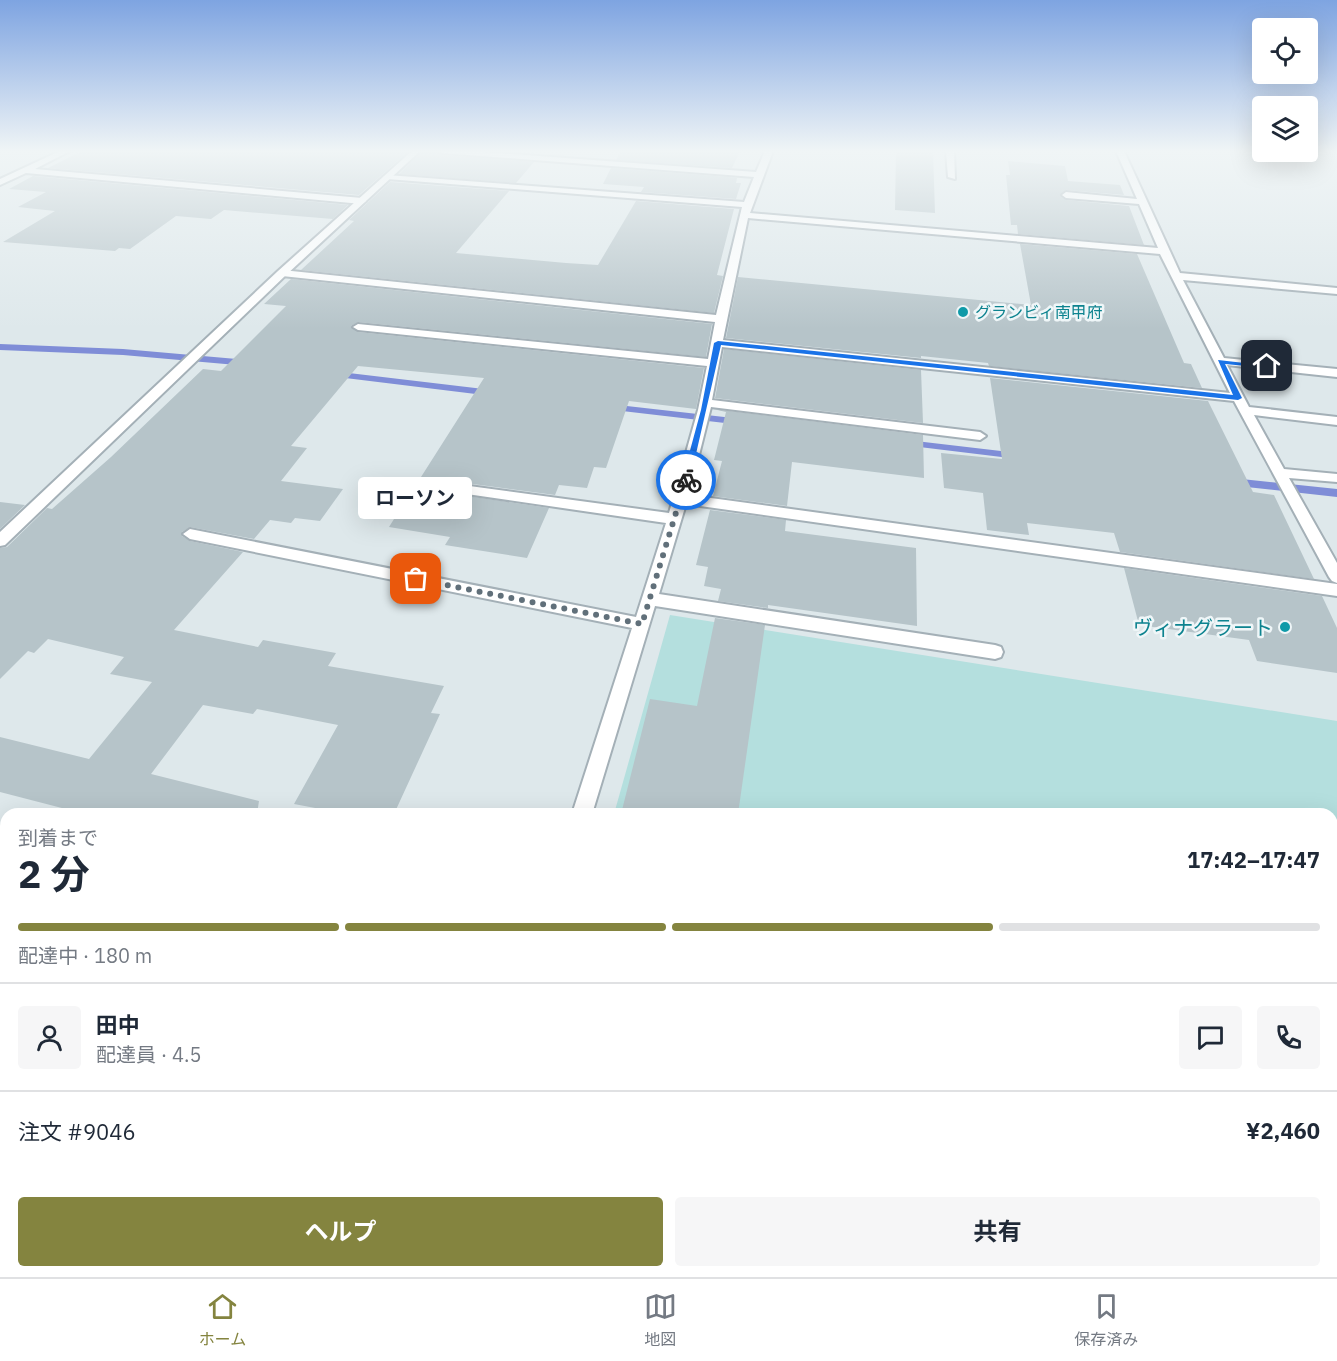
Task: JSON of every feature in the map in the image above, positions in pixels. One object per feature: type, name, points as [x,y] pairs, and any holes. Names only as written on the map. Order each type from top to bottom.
[{"type":"street","points":[[0,541],[282,273],[351,211]]},
{"type":"street","points":[[584,808],[681,499],[705,406],[746,211]]},
{"type":"street","points":[[752,211],[1164,251]]},
{"type":"street","points":[[1145,211],[1238,398],[1248,411],[1292,498],[1337,577]]},
{"type":"street","points":[[282,273],[722,319]]},
{"type":"street","points":[[1177,276],[1337,291]]},
{"type":"street","points":[[358,327],[714,363]]},
{"type":"street","points":[[718,343],[1238,398]]},
{"type":"street","points":[[1221,362],[1337,373]]},
{"type":"street","points":[[705,406],[980,436]]},
{"type":"street","points":[[1248,411],[1337,421]]},
{"type":"street","points":[[1282,476],[1337,478]]},
{"type":"street","points":[[418,483],[675,519]]},
{"type":"street","points":[[681,499],[1337,590]]},
{"type":"street","points":[[190,534],[642,624]]},
{"type":"street","points":[[650,599],[995,652]]},
{"type":"shaded area","points":[[670,615],[1337,721],[1337,808],[616,808]]},
{"type":"building","points":[[51,211],[223,211],[211,219],[176,216],[130,249],[119,248],[115,251],[3,242],[55,211]]},
{"type":"building","points":[[231,211],[342,211],[333,219]]},
{"type":"building","points":[[359,211],[492,211],[456,253],[598,265],[630,211],[734,211],[717,275],[723,276],[714,313],[301,270],[354,221],[349,220]]},
{"type":"building","points":[[903,211],[935,211],[935,213]]},
{"type":"building","points":[[1010,211],[1131,211],[1144,245],[1018,234],[1017,225],[1011,225]]},
{"type":"building","points":[[1020,244],[1137,254],[1184,363],[1191,364],[1202,388],[989,366],[988,363],[726,338],[738,277],[1031,305]]},
{"type":"building","points":[[291,279],[712,324],[706,357],[358,322],[351,326],[358,332],[704,368],[696,409],[629,401],[606,468],[594,467],[587,488],[559,485],[555,495],[421,477],[484,378],[358,366],[291,446],[307,448],[281,481],[343,489],[320,521],[295,518],[291,523],[270,520],[254,539],[190,527],[182,532],[182,536],[190,541],[243,552],[174,630],[258,647],[263,640],[336,653],[328,666],[444,686],[431,713],[440,714],[397,808],[315,808],[294,804],[338,725],[257,709],[253,714],[203,705],[151,774],[259,801],[258,808],[62,808],[0,792],[0,737],[89,759],[152,682],[110,674],[124,657],[48,639],[34,653],[28,651],[0,679],[0,548],[7,547],[47,508],[52,509],[111,457],[203,369],[221,371],[286,306],[264,304]]},
{"type":"building","points":[[724,349],[921,370],[923,423],[715,398]]},
{"type":"building","points":[[990,378],[1208,401],[1253,492],[1274,495],[1314,579],[1120,552],[1114,533],[1027,523],[1029,535],[987,530],[983,493],[944,488],[941,453],[1002,459]]},
{"type":"building","points":[[713,409],[923,435],[924,478],[792,462],[787,506],[713,496],[722,461],[714,460],[726,412]]},
{"type":"building","points":[[414,487],[549,508],[527,558],[445,545],[450,537],[389,527]]},
{"type":"building","points":[[0,502],[25,505],[0,529]]},
{"type":"building","points":[[710,510],[786,520],[785,531],[916,548],[917,626],[768,605],[768,608],[718,601],[721,589],[704,586],[708,567],[696,565]]},
{"type":"building","name":"ヴィナグラート","points":[[1124,568],[1322,596],[1337,628],[1337,673],[1257,661],[1249,640],[1139,625]]},
{"type":"building","points":[[715,618],[765,625],[739,808],[623,808],[650,699],[697,706]]},
{"type":"waterway","points":[[0,347],[123,352],[248,363]]},
{"type":"waterway","points":[[332,374],[492,393]]},
{"type":"waterway","points":[[609,407],[742,422]]},
{"type":"waterway","points":[[907,443],[1019,456]]},
{"type":"waterway","points":[[1232,482],[1337,493]]},
{"type":"way so far","points":[[416,579],[642,624],[686,480]]},
{"type":"place","name":"グランビィ南甲府","points":[[963,312]]},
{"type":"place","name":"ローソン","points":[[416,579]]},
{"type":"place","name":"ヴィナグラート","points":[[1285,627]]},
{"type":"route","points":[[686,480],[718,343],[1238,398],[1221,362],[1267,366]]}]
